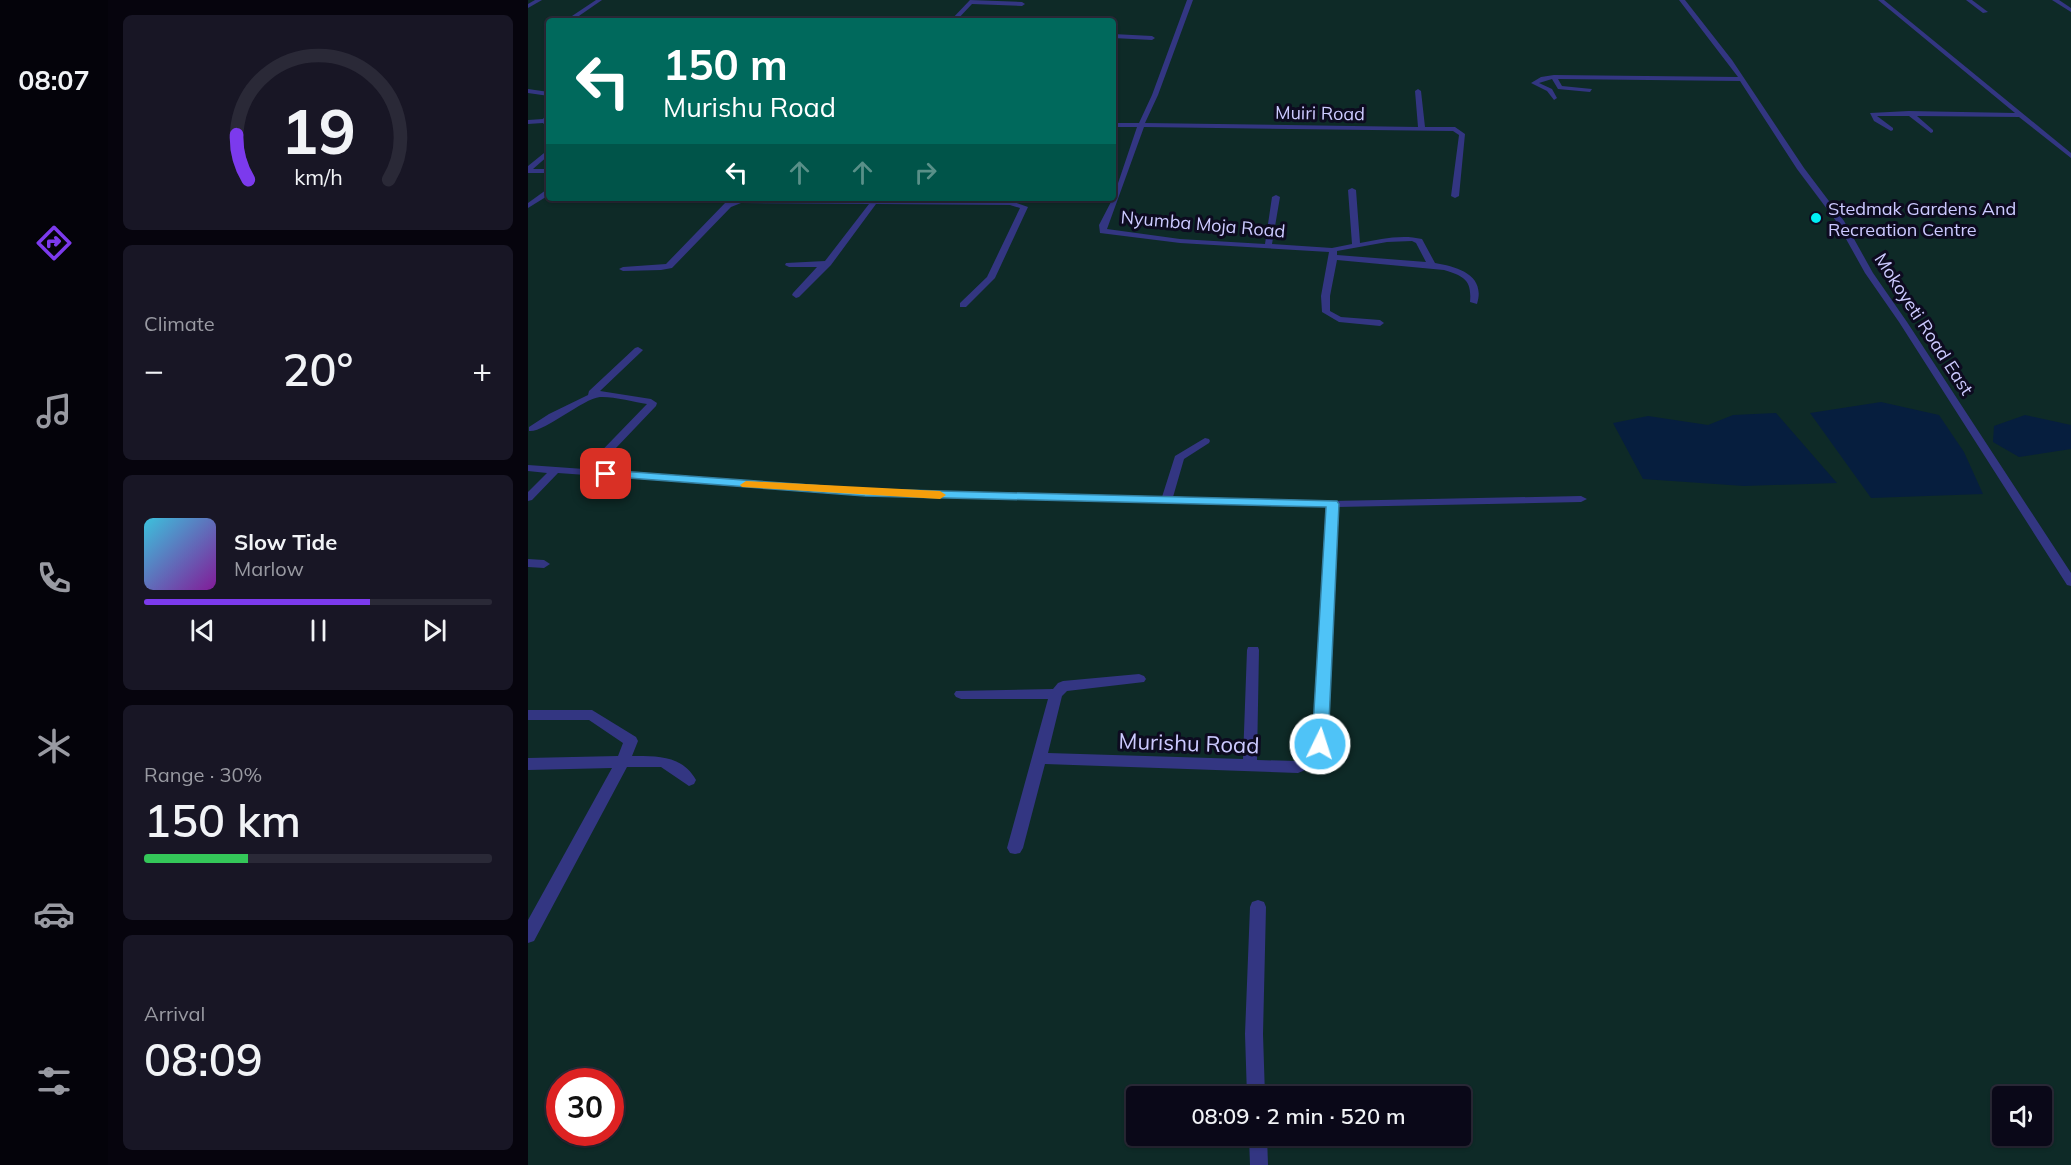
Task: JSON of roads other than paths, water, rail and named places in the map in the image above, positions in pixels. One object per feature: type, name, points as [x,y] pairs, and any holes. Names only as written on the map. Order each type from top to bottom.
[{"type":"street","points":[[528,6],[539,0]]},
{"type":"street","points":[[574,17],[599,0]]},
{"type":"street","name":"Nyumba Moja Road","points":[[1116,196],[1190,0]]},
{"type":"street","name":"Mokoyeti Road East","points":[[1682,0],[1742,79],[1801,169],[1840,221],[1869,273],[2071,582]]},
{"type":"street","points":[[1881,0],[2071,156]]},
{"type":"street","points":[[1970,0],[1985,12]]},
{"type":"street","points":[[2055,0],[2071,10]]},
{"type":"street","points":[[956,18],[972,1],[1022,4]]},
{"type":"street","points":[[1116,36],[1152,38]]},
{"type":"street","points":[[1554,98],[1550,90],[1534,83],[1543,78],[1742,79]]},
{"type":"street","points":[[1554,78],[1560,88],[1590,90]]},
{"type":"street","points":[[1418,91],[1422,129]]},
{"type":"street","points":[[528,92],[546,94]]},
{"type":"street","points":[[1909,113],[1931,131]]},
{"type":"street","points":[[1891,129],[1876,120],[1872,114],[2020,115]]},
{"type":"street","points":[[528,122],[546,124]]},
{"type":"street","name":"Muiri Road","points":[[1116,125],[1455,129],[1462,134],[1455,196]]},
{"type":"street","points":[[528,170],[546,154]]},
{"type":"street","points":[[528,170],[546,171]]},
{"type":"street","points":[[1352,190],[1356,246]]},
{"type":"street","points":[[528,206],[546,194]]},
{"type":"street","points":[[1268,247],[1276,197]]},
{"type":"street","points":[[623,269],[669,266],[728,205],[740,201]]},
{"type":"street","points":[[796,295],[825,264],[875,201]]},
{"type":"street","points":[[932,201],[1018,204],[1024,207],[991,278],[963,305]]},
{"type":"street","name":"Nyumba Moja Road","points":[[1114,201],[1101,229],[1103,231],[1180,241],[1268,247],[1447,267],[1471,281],[1477,290],[1474,302]]},
{"type":"street","points":[[1380,323],[1339,319],[1326,312],[1325,290],[1333,254],[1356,246],[1387,240],[1415,239],[1423,247],[1431,264]]},
{"type":"street","points":[[789,265],[825,264]]},
{"type":"street","points":[[596,395],[592,393],[594,390],[638,350]]},
{"type":"street","points":[[533,429],[553,416],[596,395],[652,403],[587,472]]},
{"type":"street","points":[[1167,500],[1179,458],[1205,441]]},
{"type":"street","points":[[528,468],[865,492],[1332,504],[1581,499]]},
{"type":"street","points":[[528,498],[555,470]]},
{"type":"street","name":"Murishu Road","points":[[1040,759],[1250,766],[1298,767],[1307,765],[1316,756],[1320,744],[1332,504]]},
{"type":"street","points":[[528,563],[544,564]]},
{"type":"street","points":[[1250,766],[1253,650]]},
{"type":"street","points":[[1014,848],[1056,694],[1067,684],[1139,679]]},
{"type":"street","points":[[961,694],[1056,694]]},
{"type":"street","points":[[528,715],[592,715],[631,741],[623,762],[528,936]]},
{"type":"street","points":[[528,764],[663,761],[689,780]]},
{"type":"street","points":[[1256,1086],[1254,1034],[1257,907]]},
{"type":"street","points":[[1258,1146],[1259,1165]]},
{"type":"water","points":[[1881,402],[1939,415],[1964,452],[1983,494],[1871,498],[1810,413]]},
{"type":"water","points":[[1776,413],[1837,483],[1744,486],[1643,479],[1613,423],[1648,416],[1708,425],[1733,415]]},
{"type":"water","points":[[2025,415],[2071,425],[2071,449],[2019,457],[1993,442],[1994,426]]},
{"type":"place","name":"Stedmak Gardens And Recreation Centre","points":[[1816,218]]}]
